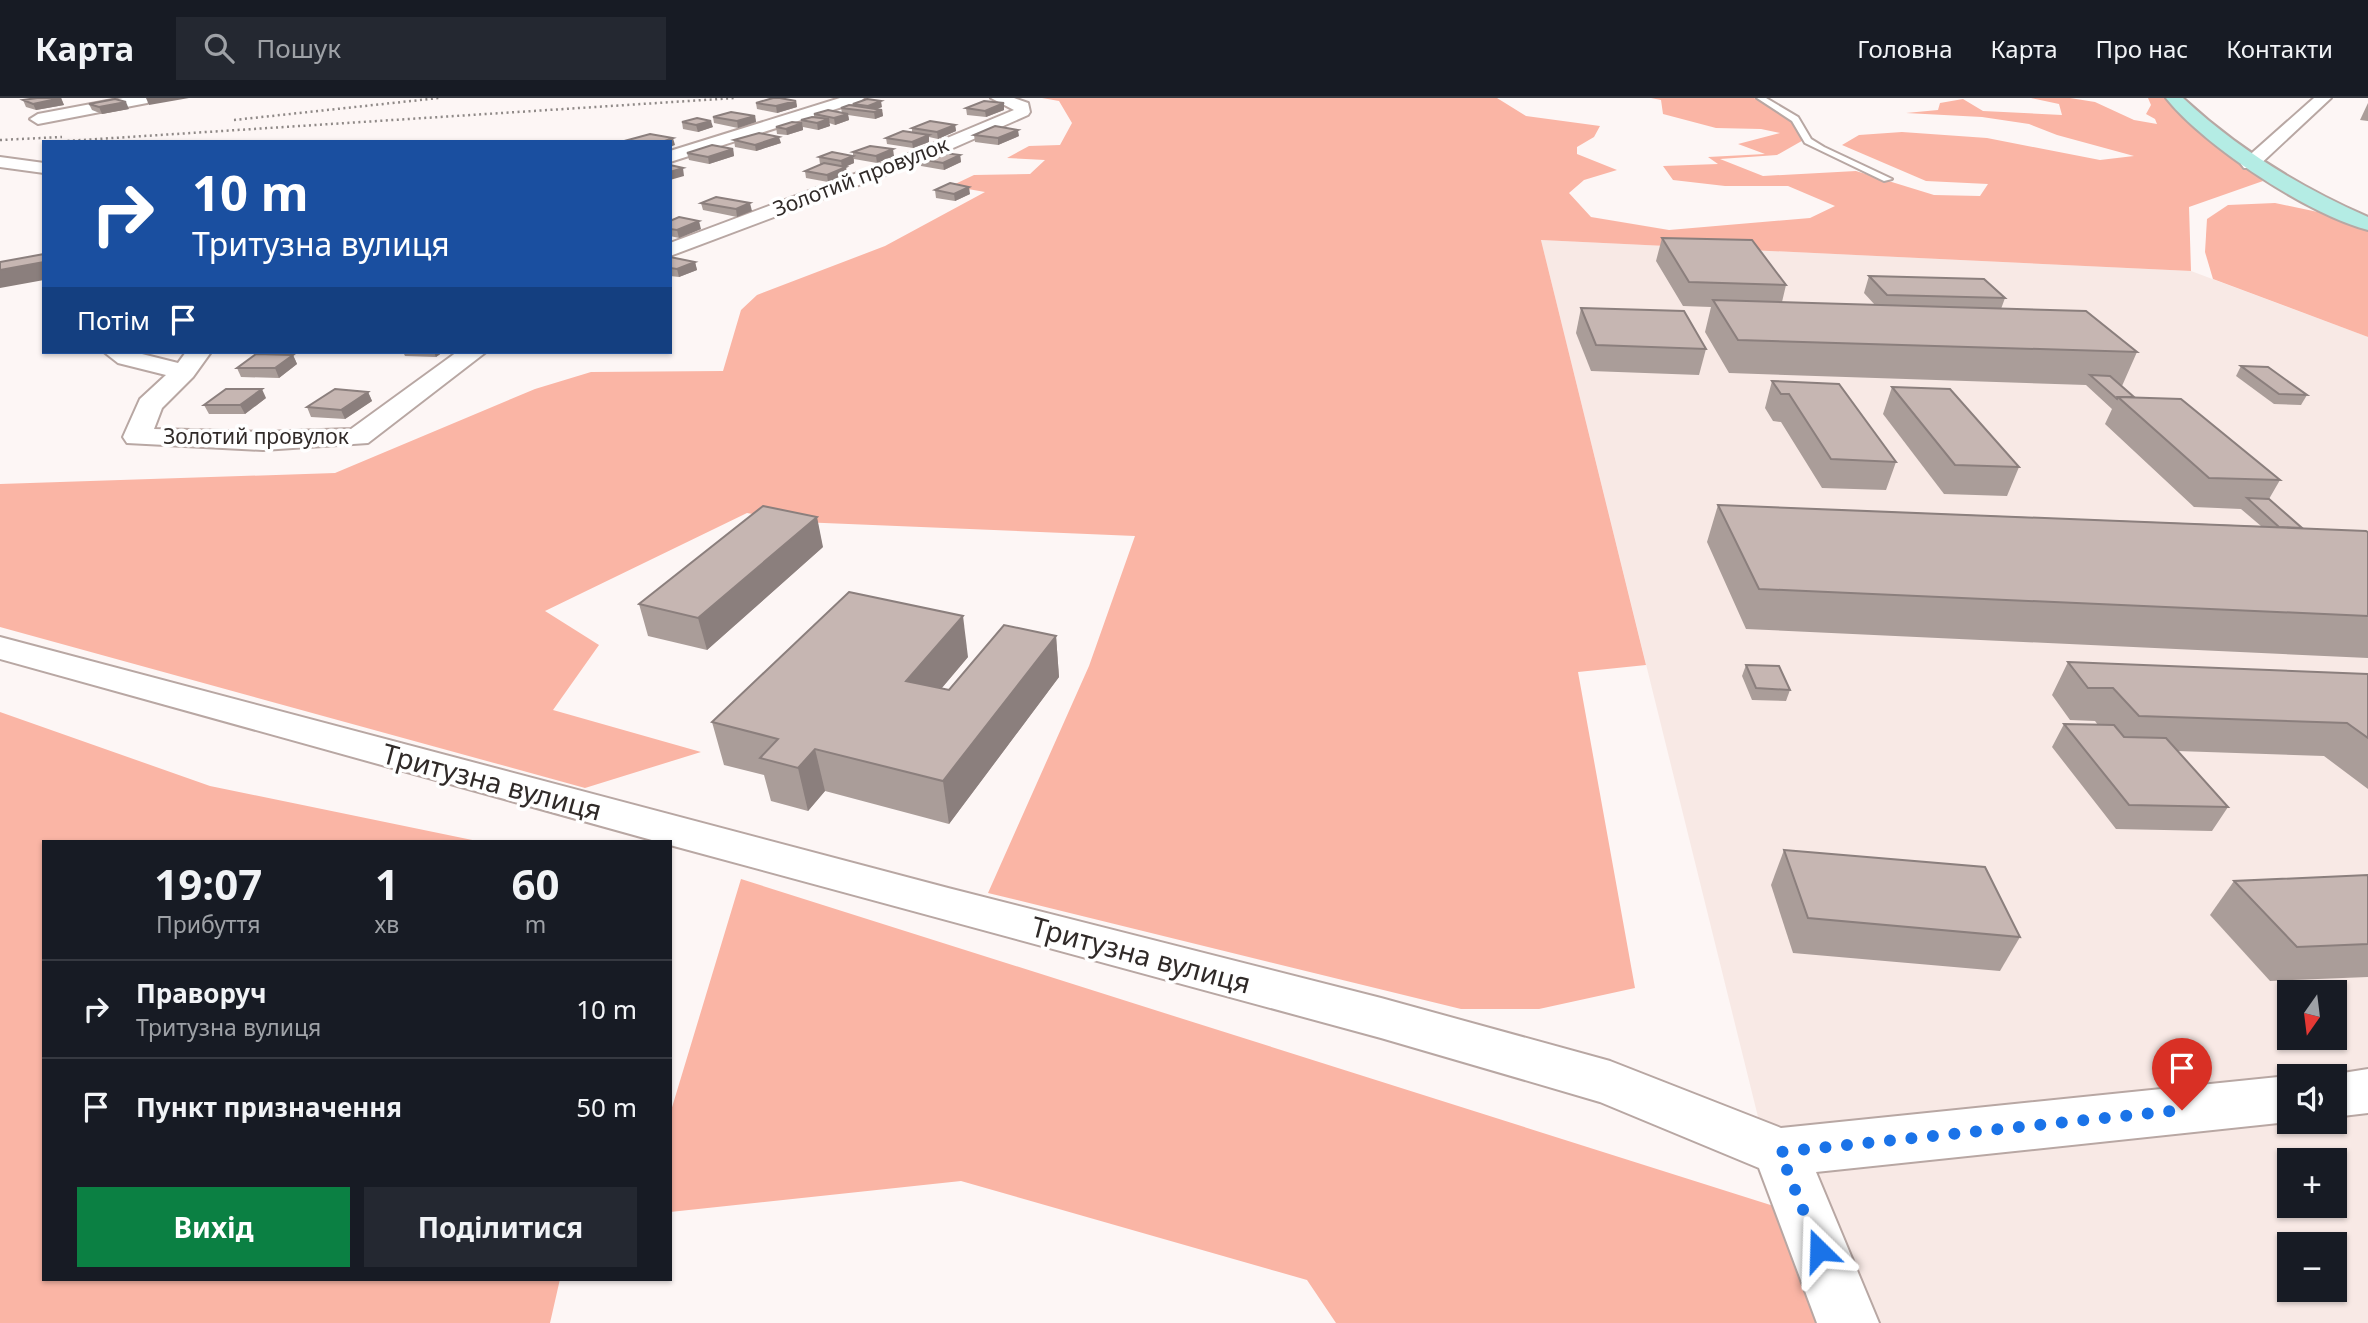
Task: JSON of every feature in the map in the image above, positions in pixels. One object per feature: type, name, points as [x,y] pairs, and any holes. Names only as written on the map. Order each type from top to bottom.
[{"type":"main road","points":[[2174,98],[2198,122],[2250,164],[2332,209],[2368,224]]},
{"type":"street","points":[[38,119],[147,98]]},
{"type":"street","points":[[672,156],[856,98]]},
{"type":"street","name":"Золотий провулок","points":[[672,249],[922,155],[1022,112],[1022,106],[999,98]]},
{"type":"street","points":[[2250,164],[2323,98]]},
{"type":"street","points":[[0,162],[42,168]]},
{"type":"street","points":[[120,354],[127,358],[191,362]]},
{"type":"street","name":"Золотий провулок","points":[[191,362],[150,405],[137,437],[263,440],[358,437],[470,354]]},
{"type":"street","name":"Тритузна вулиця","points":[[0,648],[948,905],[1381,1018],[1610,1083],[1780,1152],[2277,1100]]},
{"type":"street","points":[[2347,1093],[2368,1091]]},
{"type":"street","points":[[1780,1152],[1848,1323]]},
{"type":"lane","points":[[1761,98],[1796,119],[1808,141],[1887,179]]},
{"type":"shaded area","points":[[1042,98],[1497,98],[1526,116],[1600,126],[1594,137],[1577,147],[1577,154],[1617,170],[1584,180],[1569,193],[1591,217],[1669,230],[1810,218],[1835,206],[1788,186],[1725,186],[1673,180],[1663,166],[1718,164],[1708,157],[1765,154],[1738,144],[1780,133],[1761,129],[1716,128],[1663,114],[1661,100],[1651,98],[1754,98],[1796,119],[1807,138],[1777,155],[1720,159],[1763,176],[1856,171],[1934,195],[1980,196],[1988,184],[1926,181],[1842,145],[1859,135],[1902,132],[1987,138],[2100,160],[2134,156],[2057,135],[2029,124],[1982,117],[1906,113],[1938,110],[1940,103],[1963,99],[1983,111],[2062,115],[2059,104],[2031,98],[2070,98],[2095,102],[2134,120],[2157,124],[2155,119],[2146,114],[2151,105],[2148,98],[2165,98],[2263,181],[2189,207],[2191,271],[1541,240],[1646,665],[1578,672],[1635,988],[1539,1009],[1461,1009],[988,893],[1089,666],[1135,536],[800,522],[747,513],[545,611],[599,645],[553,710],[701,752],[585,788],[0,627],[0,484],[335,473],[535,389],[591,372],[723,371],[741,310],[757,295],[885,246],[985,192],[951,186],[974,175],[1030,174],[1045,160],[1007,158],[1029,146],[1060,145],[1072,123],[1059,101]]},
{"type":"shaded area","points":[[2275,203],[2332,215],[2368,230],[2368,337],[2213,279],[2205,252],[2207,219],[2228,205]]},
{"type":"shaded area","points":[[1541,240],[2191,271],[2368,337],[2368,1323],[1809,1323]]},
{"type":"shaded area","points":[[0,712],[210,786],[472,840],[42,840],[42,1281],[560,1281],[550,1323],[0,1323]]},
{"type":"shaded area","points":[[741,879],[1796,1213],[1824,1323],[1336,1323],[1307,1280],[961,1181],[672,1212],[672,1107]]},
{"type":"building","points":[[61,98],[33,104],[23,100]]},
{"type":"building","points":[[773,98],[796,101],[776,106],[756,103]]},
{"type":"building","points":[[115,99],[126,102],[99,107],[89,104]]},
{"type":"building","points":[[867,99],[881,101],[868,106],[853,104]]},
{"type":"building","points":[[984,101],[1004,103],[985,111],[966,108]]},
{"type":"building","points":[[849,105],[882,110],[874,112],[841,108]]},
{"type":"building","points":[[828,110],[848,114],[834,118],[814,114]]},
{"type":"building","points":[[731,112],[755,116],[737,121],[713,117]]},
{"type":"building","points":[[812,117],[829,119],[817,123],[801,120]]},
{"type":"building","points":[[697,118],[711,121],[696,125],[682,122]]},
{"type":"building","points":[[930,121],[955,125],[937,132],[912,128]]},
{"type":"building","points":[[792,122],[802,123],[786,129],[776,127]]},
{"type":"building","points":[[995,126],[1018,130],[998,138],[974,135]]},
{"type":"building","points":[[903,131],[929,135],[912,142],[886,138]]},
{"type":"building","points":[[759,133],[779,137],[755,145],[734,140]]},
{"type":"building","points":[[650,134],[673,138],[668,140],[628,140]]},
{"type":"building","points":[[712,145],[733,149],[708,157],[687,153]]},
{"type":"building","points":[[870,146],[893,149],[876,156],[853,152]]},
{"type":"building","points":[[832,152],[853,156],[841,161],[819,157]]},
{"type":"building","points":[[937,152],[960,155],[943,163],[920,159]]},
{"type":"building","points":[[824,163],[846,167],[827,175],[805,171]]},
{"type":"building","points":[[672,165],[683,168],[672,171]]},
{"type":"building","points":[[950,183],[969,187],[954,194],[935,190]]},
{"type":"building","points":[[716,197],[750,203],[736,209],[701,203]]},
{"type":"building","points":[[679,217],[699,221],[677,230],[672,229],[672,220]]},
{"type":"building","points":[[1662,238],[1752,240],[1786,285],[1689,282]]},
{"type":"building","points":[[42,254],[42,262],[0,270],[0,262]]},
{"type":"building","points":[[672,257],[695,262],[672,268]]},
{"type":"building","points":[[1869,276],[1984,279],[2005,298],[1887,295]]},
{"type":"building","points":[[1713,300],[2086,311],[2137,352],[1738,340]]},
{"type":"building","points":[[1581,308],[1684,311],[1706,349],[1596,345]]},
{"type":"building","points":[[256,354],[293,355],[275,368],[237,368]]},
{"type":"building","points":[[2241,366],[2268,367],[2307,395],[2279,394]]},
{"type":"building","points":[[2090,375],[2110,376],[2134,397],[2117,399]]},
{"type":"building","points":[[1772,381],[1839,384],[1896,462],[1831,459],[1789,394],[1781,394]]},
{"type":"building","points":[[1892,387],[1950,389],[2019,467],[1955,465]]},
{"type":"building","points":[[226,389],[262,389],[240,405],[204,405]]},
{"type":"building","points":[[335,389],[368,392],[341,410],[307,407]]},
{"type":"building","points":[[2118,397],[2181,399],[2280,480],[2209,478]]},
{"type":"building","points":[[2247,498],[2269,499],[2302,528],[2279,527]]},
{"type":"building","points":[[1718,505],[2366,531],[2368,616],[1759,589]]},
{"type":"building","points":[[763,506],[817,517],[698,618],[639,604]]},
{"type":"building","points":[[849,592],[963,616],[906,681],[949,690],[1004,625],[1056,636],[943,781],[815,749],[798,768],[760,758],[778,739],[712,722]]},
{"type":"building","points":[[2068,662],[2368,674],[2368,738],[2347,723],[2139,716],[2113,688],[2088,688]]},
{"type":"building","points":[[1746,665],[1779,666],[1790,690],[1756,688]]},
{"type":"building","points":[[2064,724],[2114,725],[2124,737],[2166,738],[2228,807],[2129,805]]},
{"type":"building","points":[[1784,850],[1985,867],[2020,937],[1808,918]]},
{"type":"building","points":[[2368,875],[2368,944],[2297,947],[2234,881]]},
{"type":"railway","points":[[234,120],[439,98]]},
{"type":"railway","points":[[82,140],[735,98]]},
{"type":"railway","points":[[0,140],[62,137]]},
{"type":"route","points":[[1819,1250],[1780,1152],[2182,1110]]}]
